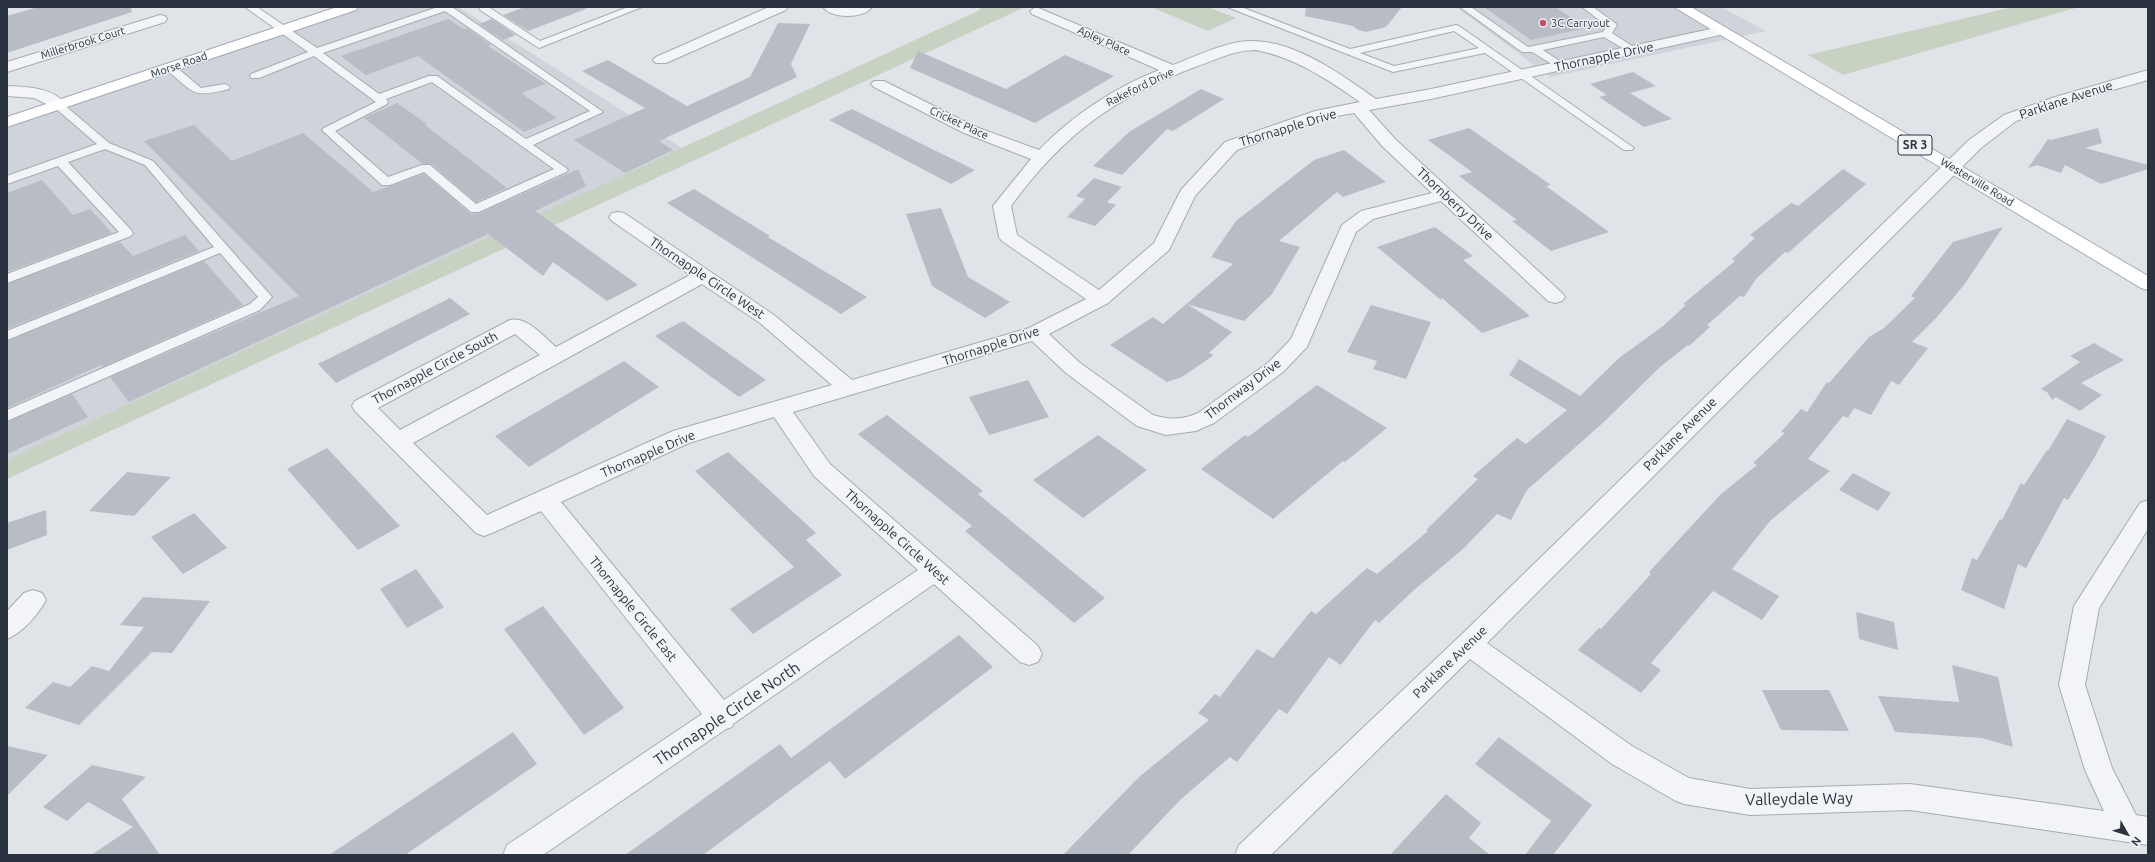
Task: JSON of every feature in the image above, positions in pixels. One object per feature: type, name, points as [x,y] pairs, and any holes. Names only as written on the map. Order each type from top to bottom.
[{"type":"main road","name":"Morse Road","points":[[7,122],[284,30],[331,10],[351,7]]},
{"type":"main road","name":"Westerville Road","points":[[1681,7],[2148,284]]},
{"type":"street","points":[[660,60],[781,7]]},
{"type":"street","points":[[830,7],[840,12],[849,12],[865,7]]},
{"type":"street","name":"Apley Place","points":[[1037,11],[1171,70]]},
{"type":"street","name":"Millerbrook Court","points":[[7,67],[160,20]]},
{"type":"street","name":"Thornapple Drive","points":[[398,441],[484,527],[681,437],[1036,333],[1101,299],[1162,246],[1187,194],[1231,146],[1321,114],[1524,74],[1720,31]]},
{"type":"street","name":"Rakeford Drive","points":[[1101,299],[1081,288],[1008,238],[1002,206],[1022,178],[1062,136],[1106,102],[1171,70],[1225,50],[1238,47],[1260,47],[1277,51],[1325,70],[1366,106]]},
{"type":"street","name":"Parklane Avenue","points":[[1250,855],[1469,644],[1975,144],[2010,118],[2061,100],[2148,75]]},
{"type":"street","name":"Cricket Place","points":[[879,84],[970,130],[1042,157]]},
{"type":"street","points":[[7,91],[35,92],[48,98],[58,106]]},
{"type":"street","name":"Thornberry Drive","points":[[1366,106],[1389,143],[1555,297]]},
{"type":"street","name":"Thornway Drive","points":[[1036,333],[1073,368],[1145,421],[1166,427],[1188,426],[1206,418],[1276,367],[1300,342],[1348,230],[1367,215],[1444,195]]},
{"type":"street","name":"Thornapple Circle West","points":[[618,217],[768,319],[848,388]]},
{"type":"street","points":[[398,441],[704,275]]},
{"type":"street","name":"Thornapple Circle South","points":[[398,441],[363,406],[517,325],[554,356]]},
{"type":"street","name":"Thornapple Circle West","points":[[779,408],[822,470],[1029,654]]},
{"type":"street","name":"Thornapple Circle East","points":[[545,499],[722,718]]},
{"type":"street","points":[[2138,830],[2099,770],[2072,685],[2087,606],[2148,509]]},
{"type":"street","name":"Thornapple Circle North","points":[[518,855],[936,572]]},
{"type":"street","points":[[7,628],[33,600]]},
{"type":"street","name":"Valleydale Way","points":[[1469,644],[1622,755],[1684,791],[1750,802],[1910,797],[2138,830]]},
{"type":"lane","points":[[250,7],[316,52],[383,102],[328,130],[386,182],[426,167],[475,209],[562,170],[433,78],[378,98]]},
{"type":"lane","points":[[255,76],[316,52],[447,7],[598,112],[525,144]]},
{"type":"lane","points":[[486,7],[483,8],[539,44],[637,7]]},
{"type":"lane","points":[[1232,7],[1393,70],[1486,50]]},
{"type":"lane","points":[[1466,7],[1526,50],[1606,34],[1634,50]]},
{"type":"lane","points":[[1587,7],[1612,25],[1606,34]]},
{"type":"lane","points":[[1349,52],[1456,28],[1628,148]]},
{"type":"lane","points":[[1535,49],[1560,66]]},
{"type":"lane","points":[[171,68],[198,91],[207,91],[225,87]]},
{"type":"lane","points":[[7,416],[255,307],[265,297],[148,163],[105,145],[58,106]]},
{"type":"lane","points":[[7,180],[105,145]]},
{"type":"lane","points":[[7,279],[127,233],[60,161]]},
{"type":"lane","points":[[7,336],[222,248]]},
{"type":"shaded area","points":[[354,7],[458,7],[682,148],[7,460],[7,123]]},
{"type":"shaded area","points":[[1456,7],[1721,7],[1766,31],[1550,77]]},
{"type":"green space","points":[[980,7],[1025,7],[7,479],[7,460],[980,10]]},
{"type":"green space","points":[[1151,7],[1208,7],[1236,18],[1208,31]]},
{"type":"green space","points":[[2013,7],[2079,7],[1843,75],[1808,55]]},
{"type":"building","points":[[38,7],[131,7],[132,12],[7,53],[7,16]]},
{"type":"building","points":[[525,7],[586,7],[586,9],[528,31],[503,15]]},
{"type":"building","points":[[1306,7],[1402,7],[1386,27],[1366,32],[1358,30],[1353,26],[1305,16]]},
{"type":"building","name":"3C Carryout","points":[[1484,7],[1555,7],[1587,28],[1531,40]]},
{"type":"building","points":[[448,19],[464,29],[467,28],[491,45],[488,46],[546,84],[521,93],[557,118],[524,132],[418,56],[366,75],[341,56]]},
{"type":"building","points":[[492,19],[516,35],[503,40],[479,24]]},
{"type":"building","points":[[778,23],[810,24],[791,64],[797,77],[659,141],[673,150],[625,173],[574,140],[645,108],[582,71],[608,60],[687,106],[750,77]]},
{"type":"building","points":[[918,51],[1006,89],[1065,55],[1114,76],[1035,123],[910,68]]},
{"type":"building","points":[[1633,72],[1656,86],[1630,93],[1672,119],[1644,127],[1599,97],[1607,95],[1590,84]]},
{"type":"building","points":[[1201,89],[1224,99],[1173,131],[1167,129],[1122,175],[1093,166],[1129,132]]},
{"type":"building","points":[[397,103],[427,124],[425,125],[507,188],[476,202],[431,164],[423,164],[364,118]]},
{"type":"building","points":[[852,109],[975,170],[951,184],[829,120]]},
{"type":"building","points":[[194,125],[232,161],[303,133],[373,192],[424,174],[471,214],[480,213],[578,169],[586,186],[535,211],[638,285],[607,301],[553,262],[543,276],[488,234],[129,402],[110,377],[299,296],[144,141]]},
{"type":"building","points":[[1469,128],[1551,185],[1546,186],[1609,232],[1551,251],[1512,221],[1517,220],[1459,176],[1472,172],[1428,140]]},
{"type":"building","points":[[2098,128],[2102,143],[2085,148],[2148,165],[2148,169],[2101,184],[2065,165],[2061,173],[2037,165],[2028,168],[2048,139],[2051,140]]},
{"type":"building","points":[[1344,150],[1386,182],[1343,197],[1337,192],[1279,241],[1300,247],[1272,294],[1244,321],[1187,304],[1232,332],[1209,353],[1214,355],[1182,377],[1167,382],[1110,345],[1153,317],[1163,324],[1233,264],[1211,257],[1236,221],[1314,160]]},
{"type":"building","points":[[1843,169],[1866,184],[1788,253],[1785,252],[1756,279],[1744,297],[1740,296],[1707,325],[1710,327],[1689,346],[1688,345],[1660,367],[1605,421],[1527,490],[1511,520],[1497,514],[1463,549],[1414,590],[1379,623],[1375,620],[1341,665],[1329,657],[1287,714],[1279,709],[1237,762],[1230,757],[1180,800],[1128,855],[1063,855],[1139,777],[1209,720],[1198,713],[1215,694],[1220,697],[1257,649],[1273,658],[1311,611],[1316,614],[1367,568],[1377,574],[1428,531],[1426,530],[1478,479],[1473,476],[1517,438],[1526,444],[1567,410],[1509,375],[1519,359],[1580,396],[1619,358],[1663,326],[1686,305],[1683,304],[1735,261],[1732,259],[1755,238],[1750,235],[1791,203],[1798,206]]},
{"type":"building","points":[[1094,178],[1122,187],[1107,202],[1116,205],[1095,226],[1067,217],[1085,199],[1076,196]]},
{"type":"building","points":[[42,180],[73,215],[90,209],[112,233],[7,272],[7,193]]},
{"type":"building","points":[[694,189],[770,236],[768,237],[867,297],[841,314],[667,203]]},
{"type":"building","points":[[941,208],[968,277],[1010,302],[985,318],[932,286],[906,214]]},
{"type":"building","points":[[1435,227],[1473,256],[1463,260],[1530,316],[1482,333],[1442,298],[1441,300],[1377,247]]},
{"type":"building","points":[[2003,227],[1964,285],[1937,317],[1912,342],[1928,348],[1899,385],[1891,381],[1871,415],[1854,408],[1848,418],[1843,416],[1808,459],[1830,471],[1770,521],[1732,569],[1779,596],[1762,620],[1713,591],[1651,663],[1661,670],[1641,693],[1578,650],[1599,628],[1601,629],[1651,574],[1649,572],[1721,494],[1757,465],[1753,463],[1785,433],[1781,432],[1801,409],[1807,412],[1827,382],[1829,383],[1869,337],[1884,328],[1915,298],[1911,296],[1953,242]]},
{"type":"building","points":[[185,235],[199,251],[7,329],[7,284],[120,242],[133,256]]},
{"type":"building","points":[[204,261],[243,305],[102,367],[101,365],[7,408],[7,341]]},
{"type":"building","points":[[450,298],[470,314],[336,383],[318,364]]},
{"type":"building","points":[[1371,305],[1431,322],[1406,379],[1373,369],[1377,361],[1347,352]]},
{"type":"building","points":[[683,321],[766,380],[739,397],[655,336]]},
{"type":"building","points":[[2094,343],[2124,360],[2081,383],[2102,395],[2080,411],[2056,397],[2052,400],[2047,392],[2041,389],[2080,362],[2070,356]]},
{"type":"building","points":[[624,361],[659,387],[529,467],[495,436]]},
{"type":"building","points":[[1028,380],[1049,417],[989,435],[969,397]]},
{"type":"building","points":[[1317,385],[1387,428],[1345,462],[1343,461],[1273,519],[1201,469],[1245,435],[1248,437]]},
{"type":"building","points":[[72,394],[88,417],[7,454],[7,422]]},
{"type":"building","points":[[887,415],[983,491],[978,494],[1105,598],[1074,623],[965,531],[972,526],[858,434]]},
{"type":"building","points":[[2067,419],[2106,436],[2068,500],[2064,498],[2026,568],[2018,564],[2004,609],[1961,590],[1972,558],[1977,560],[2000,519],[2002,520],[2021,483],[2024,485],[2047,450],[2048,451]]},
{"type":"building","points":[[1098,435],[1147,470],[1083,518],[1033,480]]},
{"type":"building","points":[[327,448],[400,526],[358,550],[287,469]]},
{"type":"building","points":[[728,452],[816,533],[806,540],[842,575],[753,634],[730,609],[794,567],[695,471]]},
{"type":"building","points":[[127,472],[171,477],[134,516],[89,511]]},
{"type":"building","points":[[1853,473],[1891,493],[1878,511],[1839,490]]},
{"type":"building","points":[[46,510],[47,535],[7,550],[7,523]]},
{"type":"building","points":[[194,513],[227,548],[183,574],[151,537]]},
{"type":"building","points":[[416,569],[444,607],[407,628],[380,589]]},
{"type":"building","points":[[143,597],[210,601],[172,653],[152,652],[79,725],[25,708],[53,682],[70,687],[92,666],[109,671],[144,627],[120,625]]},
{"type":"building","points":[[543,606],[624,708],[584,735],[504,629]]},
{"type":"building","points":[[1856,612],[1894,622],[1898,650],[1859,639]]},
{"type":"building","points":[[959,635],[993,667],[845,779],[830,761],[703,855],[625,855],[780,744],[791,758]]},
{"type":"building","points":[[1952,665],[1998,677],[2013,747],[1982,738],[1895,732],[1878,696],[1959,702]]},
{"type":"building","points":[[1762,690],[1829,690],[1849,731],[1781,730]]},
{"type":"building","points":[[513,732],[537,764],[405,855],[329,855]]},
{"type":"building","points":[[1499,737],[1592,805],[1553,855],[1525,855],[1551,821],[1475,764]]},
{"type":"building","points":[[7,746],[48,755],[7,796]]},
{"type":"building","points":[[92,765],[146,777],[122,799],[160,855],[91,855],[133,827],[88,802],[67,821],[43,807]]},
{"type":"building","points":[[1446,794],[1481,823],[1469,838],[1490,855],[1390,855]]},
{"type":"place","name":"3C Carryout","points":[[1543,23]]}]
